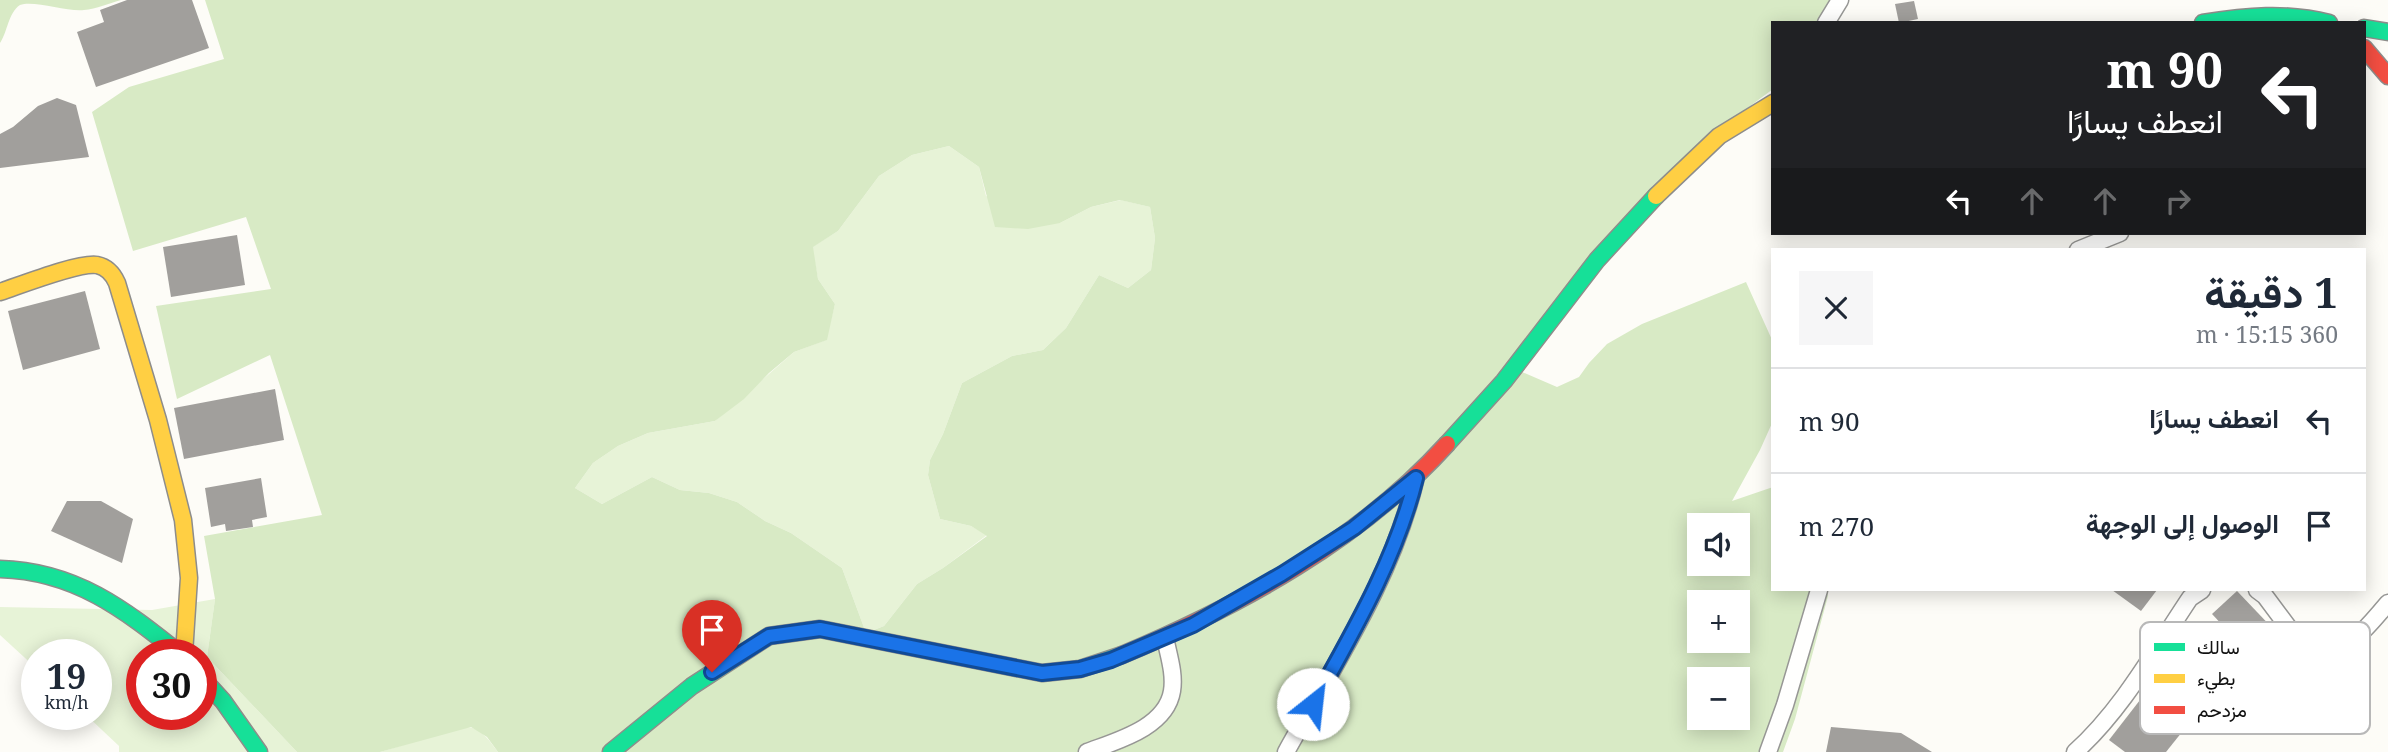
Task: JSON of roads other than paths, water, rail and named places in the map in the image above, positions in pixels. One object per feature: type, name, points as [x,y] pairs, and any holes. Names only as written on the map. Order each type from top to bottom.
[{"type":"main road","points":[[2217,21],[2264,14],[2320,21]]},
{"type":"main road","points":[[2366,28],[2388,32]]},
{"type":"main road","points":[[2366,50],[2388,76]]},
{"type":"main road","points":[[611,752],[692,686],[769,636],[820,629],[1042,673],[1111,660],[1193,625],[1282,574],[1354,528],[1416,478],[1504,381],[1597,260],[1658,194],[1719,136],[1771,104]]},
{"type":"main road","points":[[0,292],[86,265],[97,264],[113,272],[171,471],[188,554],[189,580],[183,639]]},
{"type":"main road","points":[[0,569],[11,568],[48,574],[97,594],[127,612],[162,639]]},
{"type":"main road","points":[[217,694],[259,752]]},
{"type":"street","points":[[1827,21],[1840,0]]},
{"type":"street","points":[[2083,248],[2115,235]]},
{"type":"street","points":[[1286,752],[1353,633],[1379,579],[1401,529],[1416,478]]},
{"type":"street","points":[[1768,752],[1819,591]]},
{"type":"street","points":[[2174,622],[2190,598],[2200,591]]},
{"type":"street","points":[[2258,591],[2284,622]]},
{"type":"street","points":[[2370,623],[2388,603]]},
{"type":"street","points":[[1087,752],[1134,734],[1159,716],[1172,694],[1173,679],[1165,637]]},
{"type":"street","points":[[2075,752],[2089,740],[2140,673]]}]
